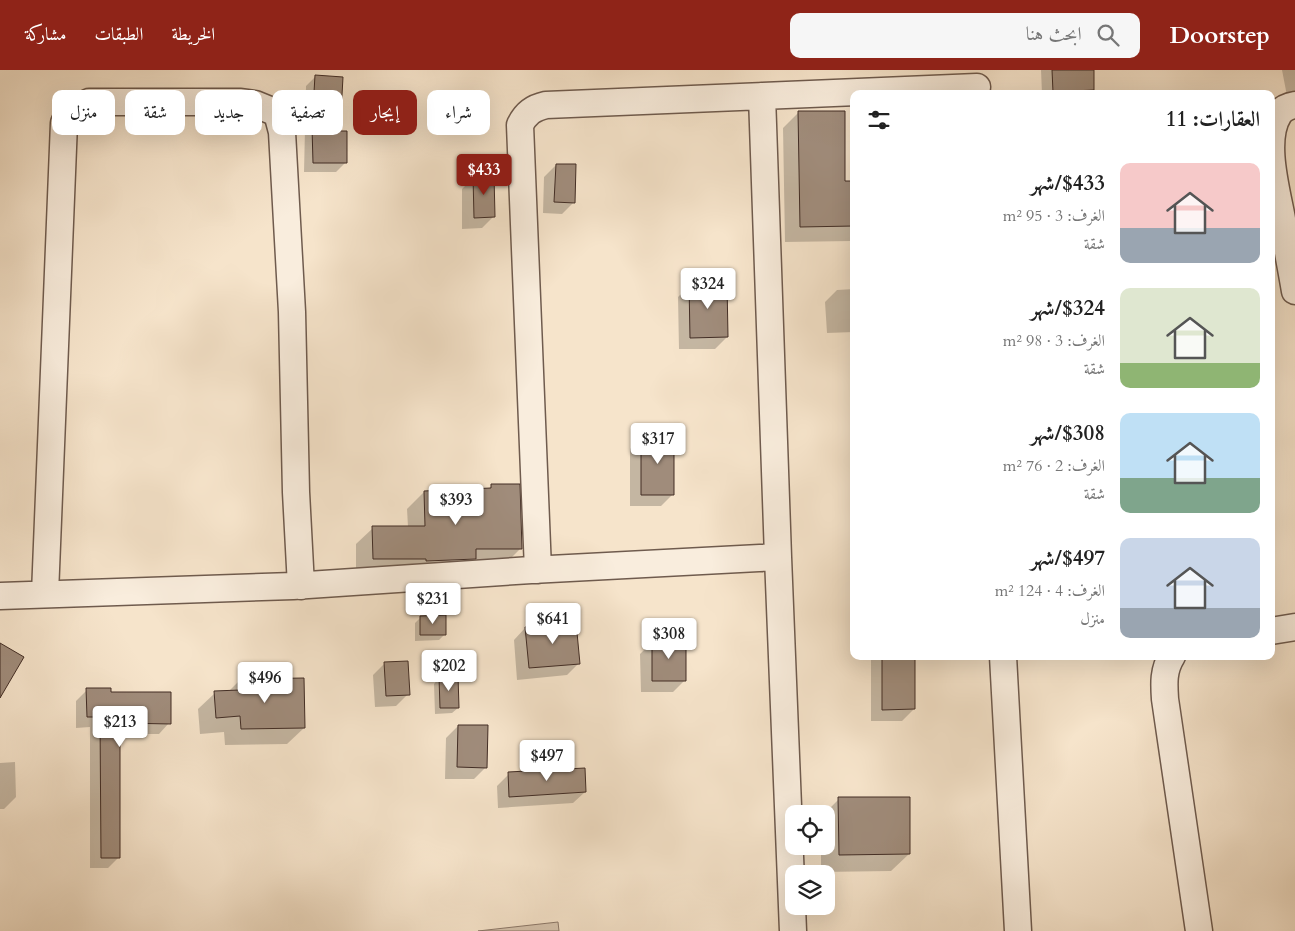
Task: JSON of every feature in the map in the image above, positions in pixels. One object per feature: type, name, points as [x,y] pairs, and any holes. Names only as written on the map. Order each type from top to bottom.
[{"type":"street","points":[[870,90],[978,84]]},
{"type":"street","points":[[538,570],[520,125],[529,111],[546,105],[850,91]]},
{"type":"street","points":[[762,96],[793,931]]},
{"type":"street","points":[[45,594],[64,123],[70,111],[89,102],[241,102],[255,104],[277,113],[282,132],[292,312],[296,492],[301,586]]},
{"type":"street","points":[[1275,125],[1279,113],[1289,106],[1295,105]]},
{"type":"street","points":[[1275,172],[1295,291]]},
{"type":"street","points":[[0,596],[301,586],[538,570],[778,557]]},
{"type":"street","points":[[1275,630],[1295,627]]},
{"type":"street","points":[[1004,660],[1018,931]]},
{"type":"street","points":[[1170,660],[1164,680],[1164,699],[1199,931]]},
{"type":"shaded area","points":[[558,922],[559,931],[478,931]]},
{"type":"building","points":[[1052,70],[1094,70],[1094,90],[1053,90]]},
{"type":"building","points":[[315,75],[343,77],[342,90],[314,90]]},
{"type":"building","points":[[798,111],[845,111],[845,181],[850,181],[850,226],[800,227]]},
{"type":"building","points":[[343,131],[347,131],[347,163],[313,163],[312,135],[343,135]]},
{"type":"building","points":[[556,164],[576,164],[575,203],[554,202]]},
{"type":"building","points":[[494,175],[495,217],[474,218],[473,176]]},
{"type":"building","points":[[689,283],[727,283],[728,337],[690,338]]},
{"type":"building","points":[[641,435],[674,435],[674,495],[641,495]]},
{"type":"building","points":[[491,484],[520,484],[522,549],[476,549],[476,559],[426,561],[426,559],[373,559],[372,526],[425,526],[424,491],[491,488]]},
{"type":"building","points":[[446,615],[446,635],[420,635],[420,616]]},
{"type":"building","points":[[576,622],[580,664],[529,668],[525,627]]},
{"type":"building","points":[[652,640],[686,640],[686,681],[652,681]]},
{"type":"building","points":[[0,643],[24,657],[0,698]]},
{"type":"building","points":[[882,660],[915,660],[915,709],[882,710]]},
{"type":"building","points":[[408,661],[410,695],[386,696],[384,662]]},
{"type":"building","points":[[458,676],[459,708],[440,708],[439,677]]},
{"type":"building","points":[[304,678],[305,728],[241,729],[240,716],[216,718],[214,691],[240,690],[240,679]]},
{"type":"building","points":[[86,688],[111,688],[111,692],[171,692],[171,724],[120,723],[120,858],[101,858],[100,717],[87,717]]},
{"type":"building","points":[[458,725],[488,725],[487,768],[457,767]]},
{"type":"building","points":[[585,768],[586,792],[509,797],[508,772]]},
{"type":"building","points":[[838,797],[910,797],[910,854],[839,855]]}]
